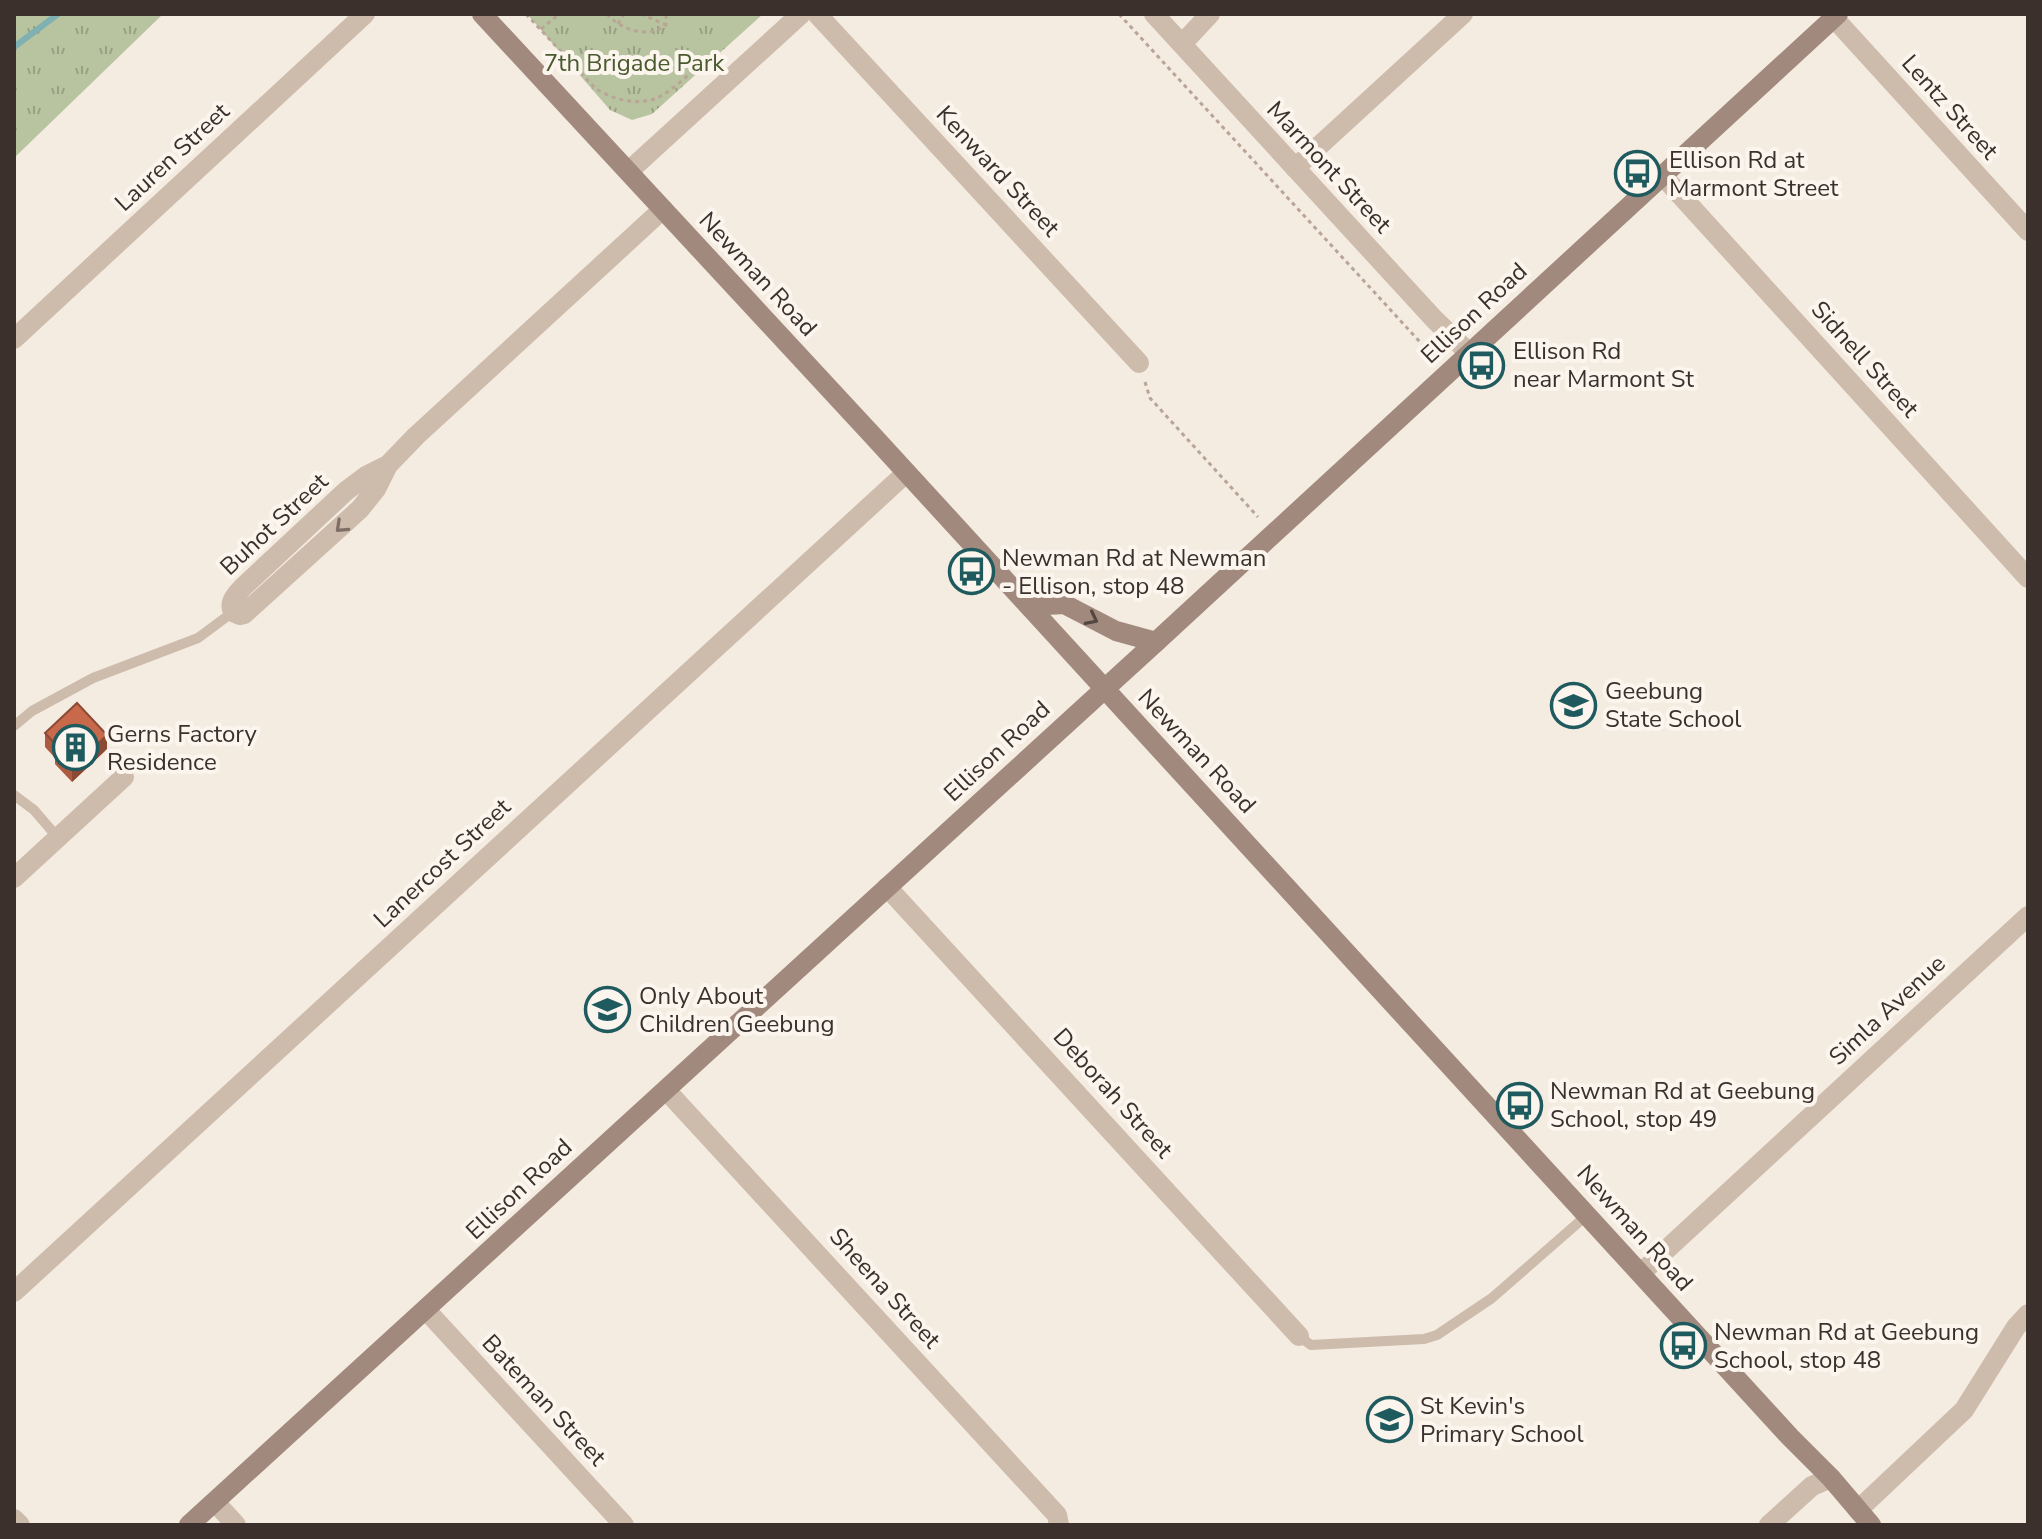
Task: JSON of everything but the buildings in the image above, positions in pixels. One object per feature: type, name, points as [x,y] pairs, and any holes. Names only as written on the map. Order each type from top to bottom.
[{"type":"street","name":"Lauren Street","points":[[14,339],[365,14]]},
{"type":"street","name":"Newman Road","points":[[482,14],[1831,1478],[1864,1518]]},
{"type":"street","points":[[629,171],[801,14]]},
{"type":"street","name":"Kenward Street","points":[[817,14],[1139,363]]},
{"type":"street","name":"Marmont Street","points":[[1154,14],[1434,319],[1469,353]]},
{"type":"street","points":[[1182,44],[1210,14]]},
{"type":"street","points":[[1295,168],[1463,14]]},
{"type":"street","name":"Ellison Road","points":[[189,1525],[1836,16]]},
{"type":"street","name":"Lentz Street","points":[[1836,16],[2028,231]]},
{"type":"street","name":"Sidnell Street","points":[[1663,176],[2028,578]]},
{"type":"street","name":"Buhot Street","points":[[233,612],[244,614],[367,503],[388,465],[416,436],[663,209]]},
{"type":"street","name":"Lanercost Street","points":[[14,1292],[906,473]]},
{"type":"street","points":[[1029,606],[1064,604],[1116,631],[1156,642]]},
{"type":"street","points":[[14,878],[124,777]]},
{"type":"street","name":"Deborah Street","points":[[887,887],[1299,1336]]},
{"type":"street","name":"Simla Avenue","points":[[1641,1273],[2028,916]]},
{"type":"street","name":"Sheena Street","points":[[666,1090],[1057,1515],[1059,1525]]},
{"type":"street","name":"Bateman Street","points":[[426,1310],[624,1525]]},
{"type":"street","points":[[1864,1518],[1972,1401],[2009,1337],[2028,1314]]},
{"type":"street","points":[[1769,1525],[1812,1486],[1831,1478]]},
{"type":"street","points":[[215,1502],[236,1525]]},
{"type":"street","points":[[14,1519],[20,1525]]},
{"type":"lane","points":[[14,726],[32,711],[93,678],[198,638],[233,612]]},
{"type":"lane","points":[[14,795],[34,810],[58,838]]},
{"type":"lane","points":[[1299,1336],[1311,1345],[1424,1339],[1437,1335],[1492,1298],[1587,1215]]},
{"type":"path","points":[[526,14],[595,88],[620,100],[638,102],[657,98],[699,67],[707,74]]},
{"type":"path","points":[[541,29],[559,14]]},
{"type":"path","points":[[607,14],[618,24],[632,30],[654,32],[666,25]]},
{"type":"path","points":[[618,24],[624,14]]},
{"type":"path","points":[[641,14],[666,25]]},
{"type":"path","points":[[666,14],[666,25]]},
{"type":"path","points":[[1119,14],[1431,354]]},
{"type":"path","points":[[1139,363],[1150,398],[1258,517]]},
{"type":"green space","points":[[14,14],[163,14],[14,158]]},
{"type":"green space","name":"7th Brigade Park","points":[[527,14],[763,14],[652,114],[632,120],[610,110]]},
{"type":"waterway","points":[[14,47],[58,14]]},
{"type":"place","name":"Ellison Rd at Marmont Street","points":[[1638,174]]},
{"type":"place","name":"Ellison Rd near Marmont St","points":[[1482,365]]},
{"type":"place","name":"Newman Rd at Newman - Ellison, stop 48","points":[[971,572]]},
{"type":"place","name":"Geebung State School","points":[[1574,705]]},
{"type":"place","name":"Gerns Factory Residence","points":[[76,748]]},
{"type":"place","name":"Only About Children Geebung","points":[[608,1010]]},
{"type":"place","name":"Newman Rd at Geebung School, stop 49","points":[[1519,1105]]},
{"type":"place","name":"Newman Rd at Geebung School, stop 48","points":[[1683,1346]]},
{"type":"place","name":"St Kevin's Primary School","points":[[1389,1420]]}]
